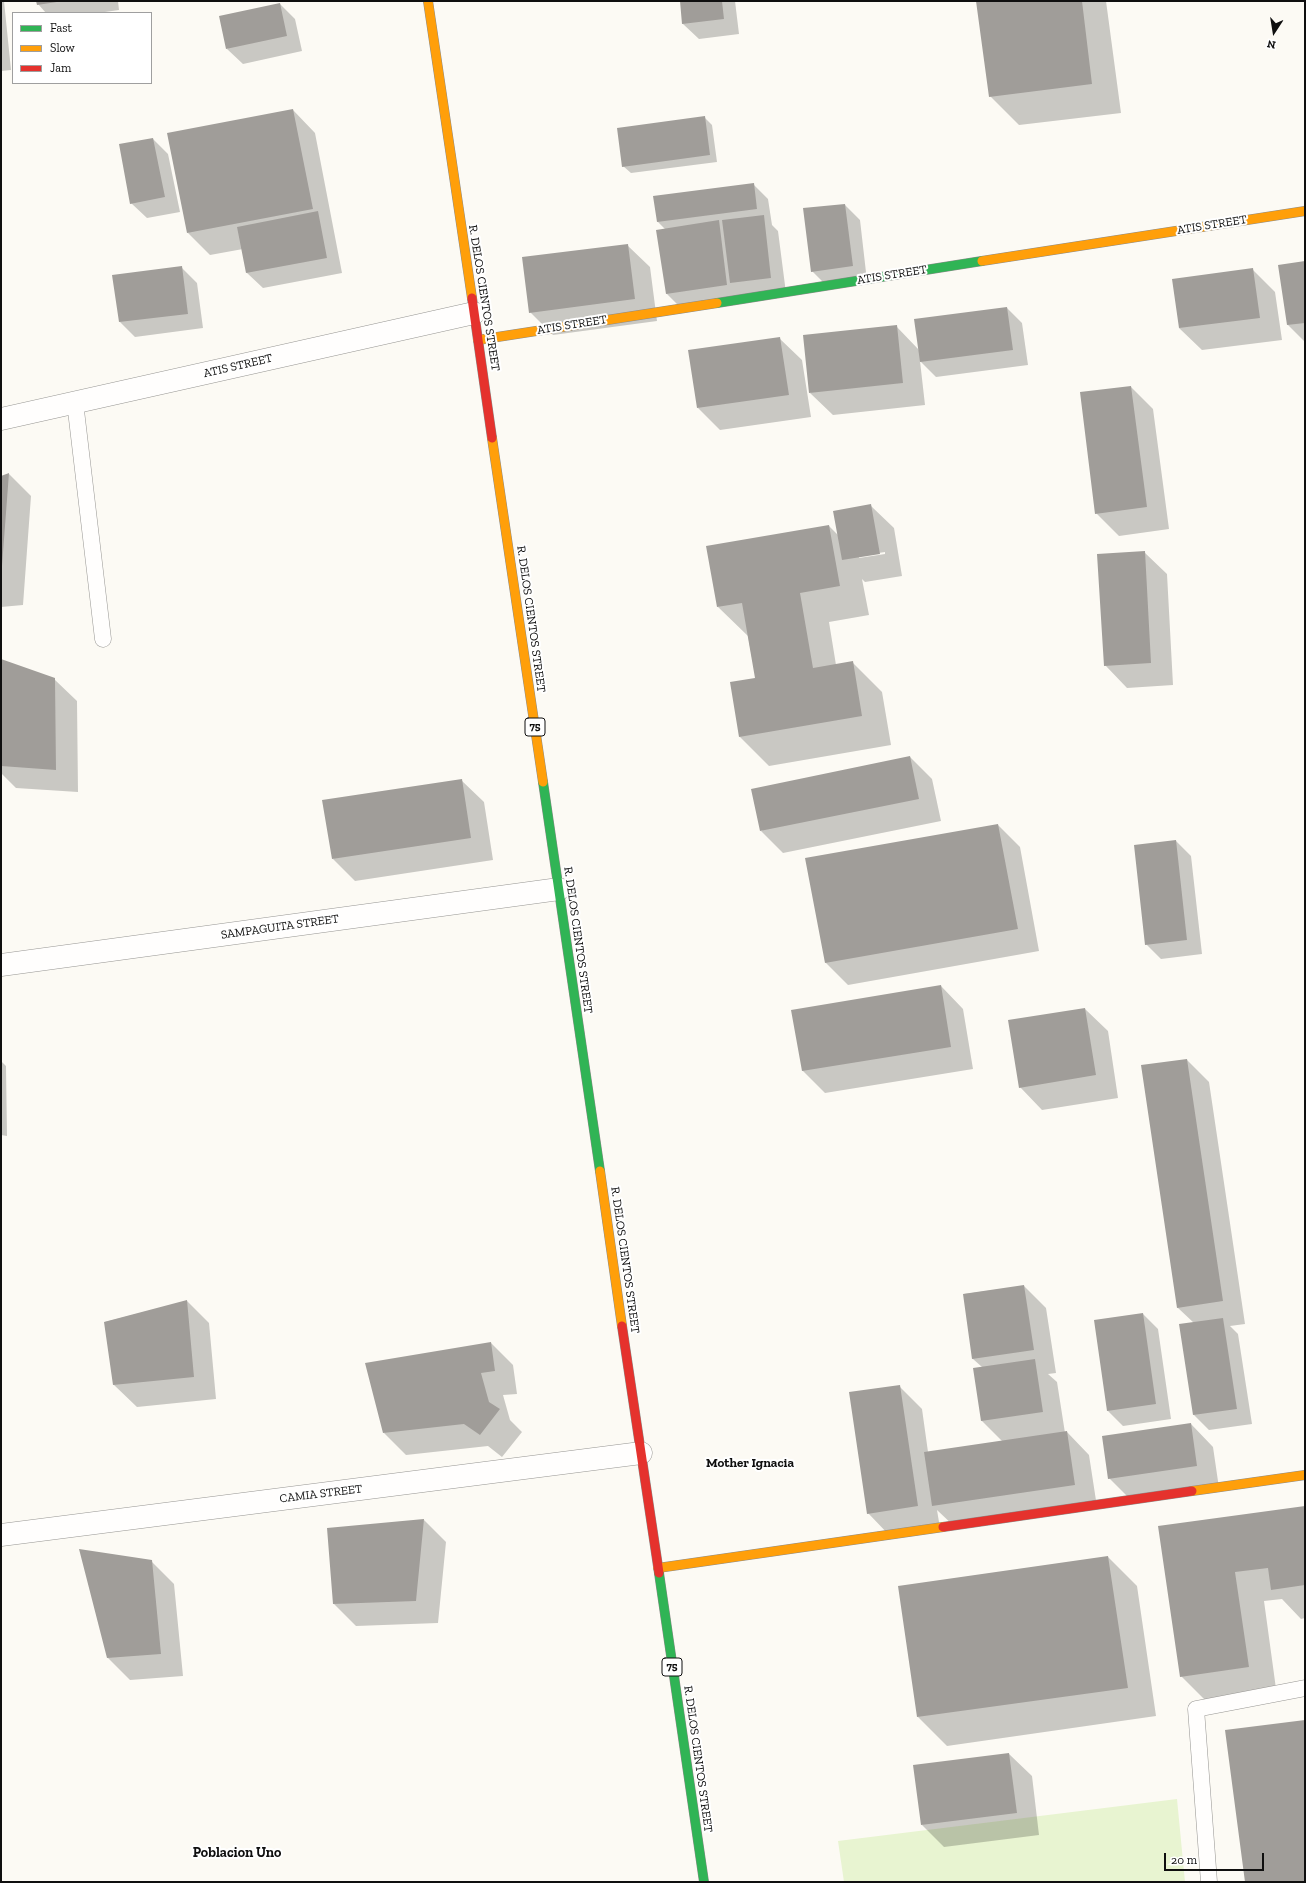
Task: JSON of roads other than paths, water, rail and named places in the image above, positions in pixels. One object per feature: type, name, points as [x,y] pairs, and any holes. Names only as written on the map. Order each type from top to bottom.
[{"type":"main road","name":"R. DELOS CIENTOS STREET","points":[[428,1],[704,1882]]},
{"type":"main road","name":"ATIS STREET","points":[[478,340],[1305,211]]},
{"type":"main road","points":[[658,1568],[1305,1475]]},
{"type":"street","name":"ATIS STREET","points":[[1,419],[474,313]]},
{"type":"street","name":"SAMPAGUITA STREET","points":[[1,965],[559,890]]},
{"type":"street","name":"CAMIA STREET","points":[[1,1535],[641,1453]]},
{"type":"lane","points":[[75,402],[103,639]]},
{"type":"lane","points":[[1209,1882],[1196,1710],[1305,1688]]},
{"type":"district","name":"Mother Ignacia","points":[[750,1463]]},
{"type":"district","name":"Poblacion Uno","points":[[237,1853]]}]
